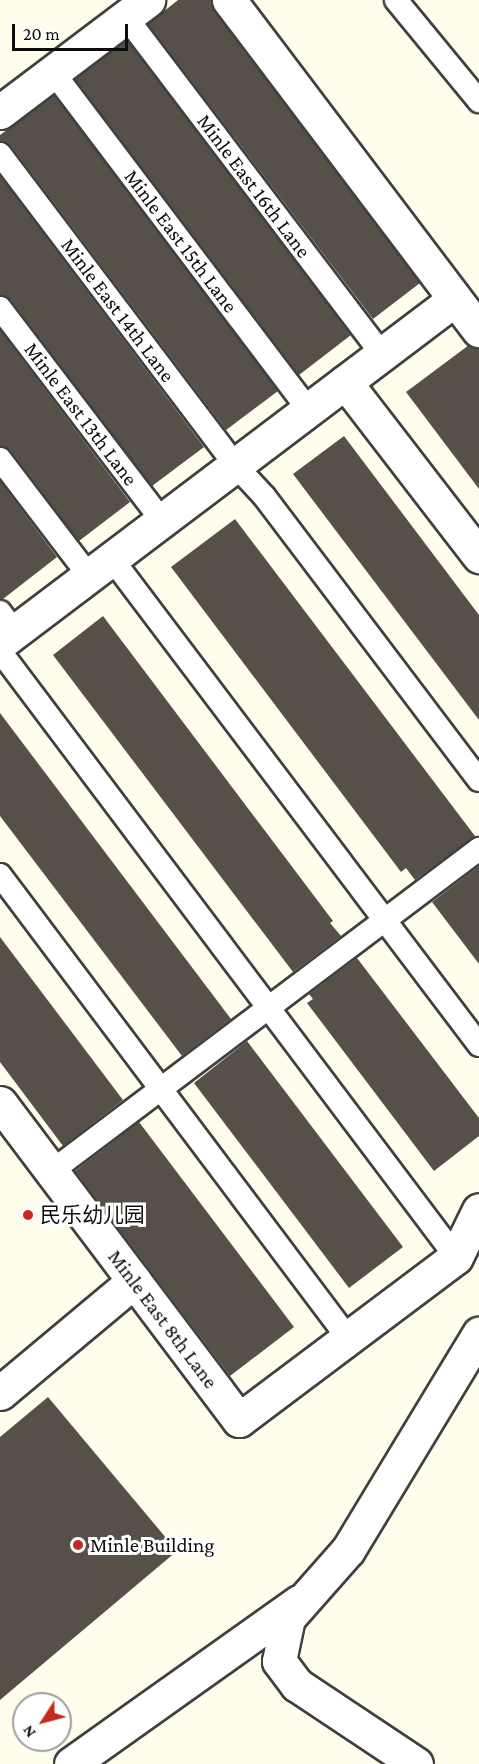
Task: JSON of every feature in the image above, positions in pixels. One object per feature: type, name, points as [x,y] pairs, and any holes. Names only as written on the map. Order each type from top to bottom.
[{"type":"street","points":[[229,0],[479,330]]},
{"type":"street","points":[[0,112],[137,9]]},
{"type":"street","points":[[4,635],[162,521],[455,299]]},
{"type":"street","points":[[345,382],[479,556]]},
{"type":"street","name":"Minle East 8th Lane","points":[[4,1115],[52,1171],[239,1420],[348,1338]]},
{"type":"street","points":[[348,1338],[468,1262],[479,1210]]},
{"type":"street","points":[[0,1393],[134,1281]]},
{"type":"street","points":[[416,1764],[297,1685],[279,1661],[288,1618],[348,1550],[479,1334]]},
{"type":"street","points":[[71,1764],[308,1596]]},
{"type":"lane","points":[[396,0],[479,101]]},
{"type":"lane","name":"Minle East 16th Lane","points":[[137,9],[382,354]]},
{"type":"lane","points":[[444,58],[479,75]]},
{"type":"lane","name":"Minle East 15th Lane","points":[[53,72],[309,410]]},
{"type":"lane","name":"Minle East 14th Lane","points":[[0,154],[235,465],[264,496],[479,780]]},
{"type":"lane","name":"Minle East 13th Lane","points":[[0,308],[162,521]]},
{"type":"lane","points":[[0,459],[100,567],[385,920],[479,1045]]},
{"type":"lane","points":[[4,635],[269,1007],[468,1262]]},
{"type":"lane","points":[[52,1171],[479,849]]},
{"type":"lane","points":[[0,875],[348,1338]]},
{"type":"building","points":[[178,0],[211,0],[214,11],[420,283],[373,319],[148,24]]},
{"type":"building","points":[[127,40],[351,335],[299,375],[75,79]]},
{"type":"building","points":[[54,95],[278,391],[226,430],[11,146],[0,141],[0,135]]},
{"type":"building","points":[[0,176],[204,447],[152,486],[11,300],[0,295]]},
{"type":"building","points":[[0,330],[130,502],[79,541],[11,451],[0,446]]},
{"type":"building","points":[[469,345],[479,348],[479,489],[406,392]]},
{"type":"building","points":[[344,436],[479,615],[479,720],[293,474]]},
{"type":"building","points":[[0,481],[57,557],[3,599],[0,599]]},
{"type":"building","points":[[235,519],[475,836],[415,880],[406,868],[401,872],[171,567]]},
{"type":"building","points":[[103,616],[333,921],[330,923],[341,936],[293,972],[53,655]]},
{"type":"building","points":[[0,713],[231,1019],[182,1056],[0,816]]},
{"type":"building","points":[[479,866],[479,964],[432,902]]},
{"type":"building","points":[[0,937],[123,1100],[63,1146],[0,1062]]},
{"type":"building","points":[[357,958],[479,1118],[479,1136],[434,1171],[307,1003],[313,999],[309,994]]},
{"type":"building","points":[[247,1041],[403,1247],[349,1288],[194,1083]]},
{"type":"building","points":[[139,1122],[294,1327],[230,1376],[75,1171]]},
{"type":"building","name":"Minle Building","points":[[48,1397],[177,1551],[0,1700],[0,1437]]},
{"type":"place","name":"民乐幼儿园","points":[[28,1215]]},
{"type":"place","name":"Minle Building","points":[[78,1545]]}]
